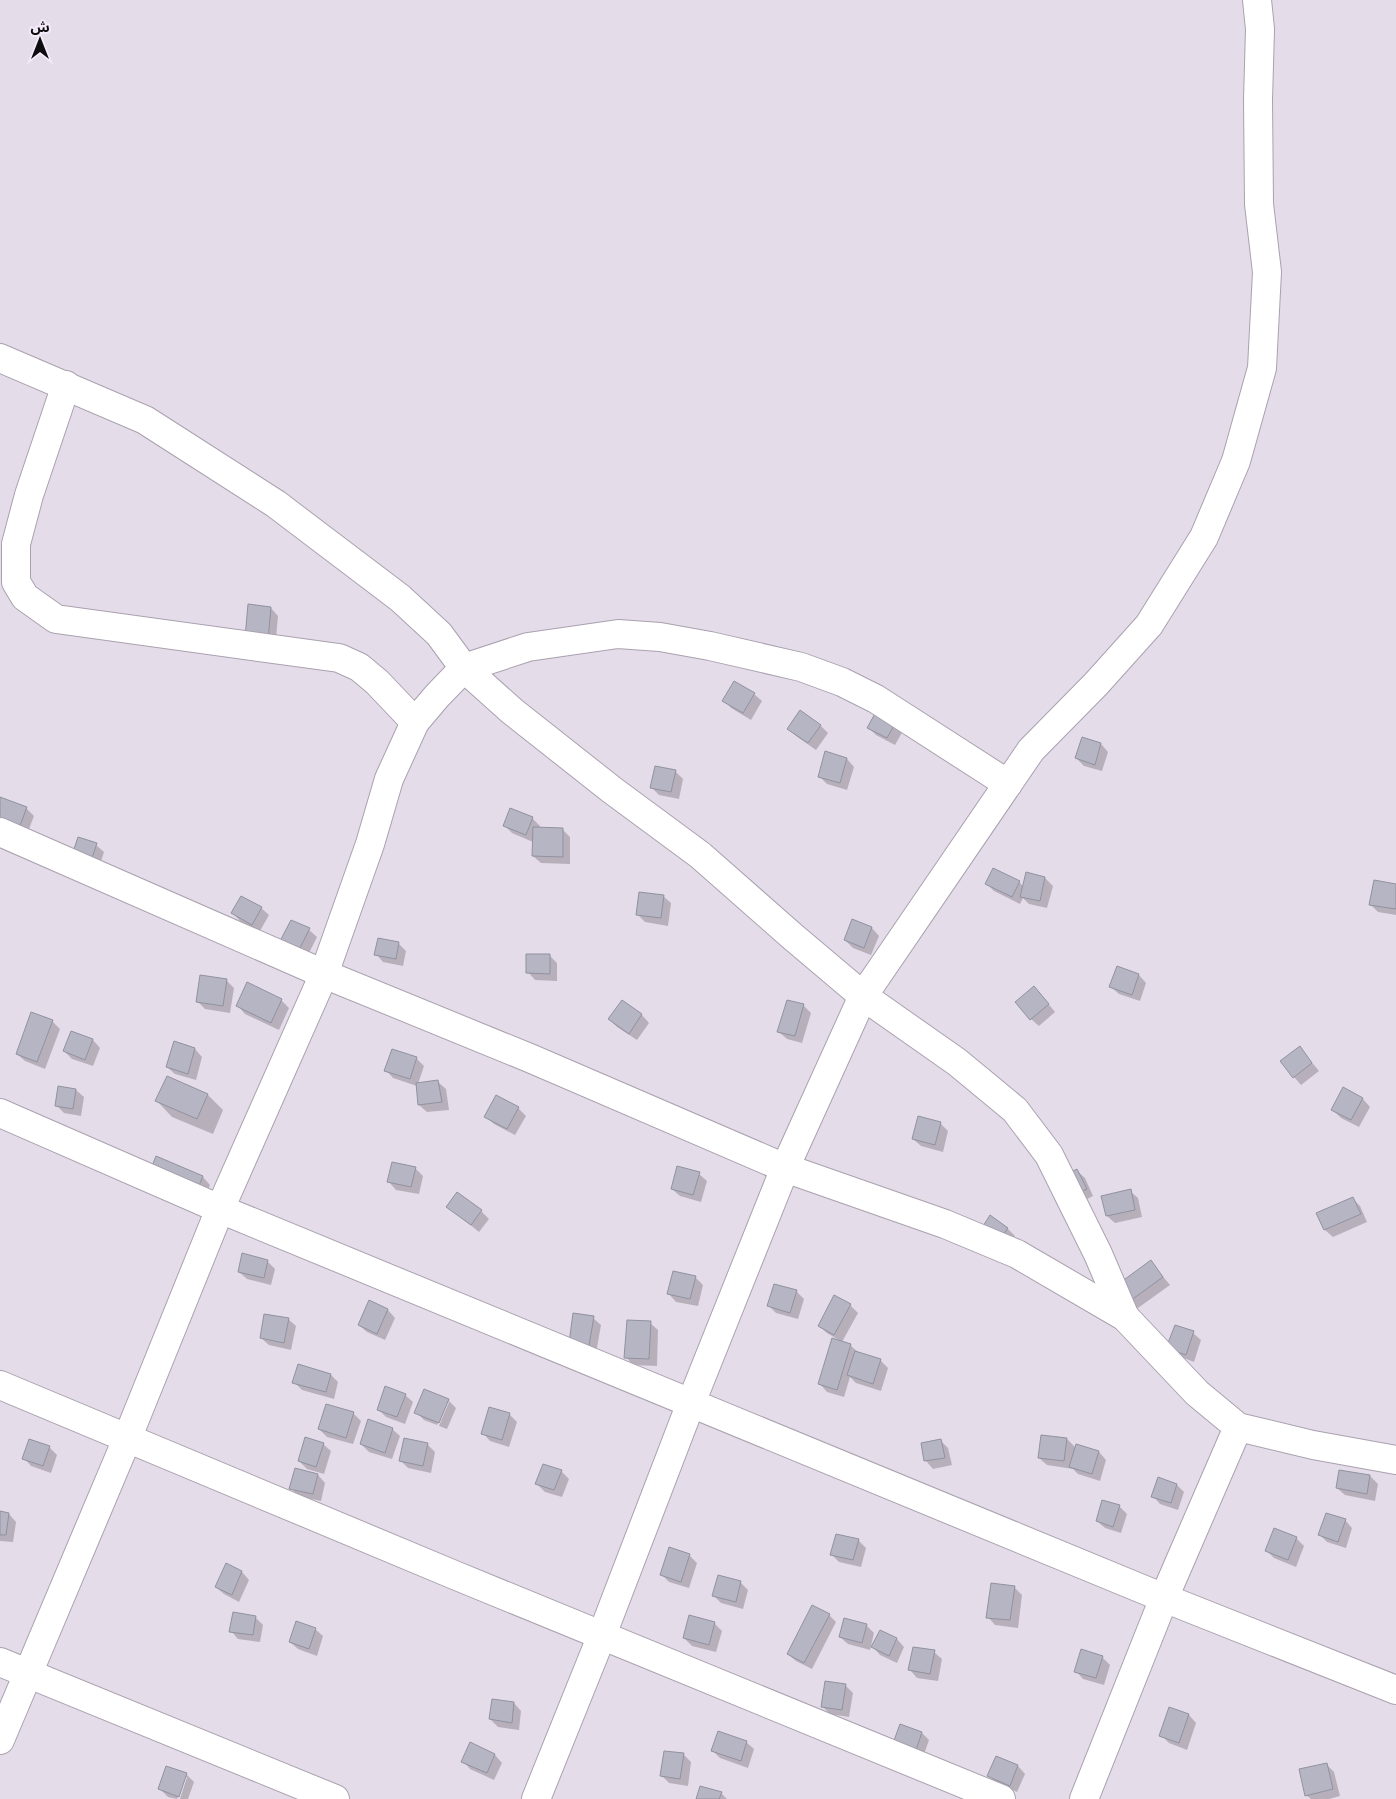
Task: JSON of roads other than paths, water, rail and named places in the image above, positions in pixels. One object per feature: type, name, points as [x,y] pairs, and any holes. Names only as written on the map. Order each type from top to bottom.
[{"type":"street","points":[[536,1799],[602,1636],[691,1403],[785,1168],[863,996],[1031,750],[1096,684],[1149,625],[1204,537],[1236,460],[1262,368],[1267,272],[1259,204],[1258,100],[1260,29],[1257,0]]},
{"type":"street","points":[[0,358],[145,420],[276,504],[400,598],[440,634],[464,668],[512,711],[550,742],[700,855],[863,996],[957,1062],[1014,1110],[1049,1155],[1098,1254],[1125,1317]]},
{"type":"street","points":[[66,386],[29,495],[16,544],[16,582],[26,597],[56,619],[339,658],[359,667],[415,722]]},
{"type":"street","points":[[0,1740],[127,1439],[220,1209],[324,974],[370,844],[389,779],[415,722],[464,668],[528,647],[618,634],[660,637],[710,646],[801,667],[842,682],[876,699],[1008,784]]},
{"type":"street","points":[[0,832],[324,974],[532,1059],[785,1168],[945,1224],[1017,1254],[1125,1317],[1197,1393],[1238,1427],[1314,1445],[1396,1460]]},
{"type":"street","points":[[0,1113],[220,1209],[1164,1598],[1396,1690]]},
{"type":"street","points":[[0,1385],[602,1636],[1001,1799]]},
{"type":"street","points":[[1084,1799],[1164,1598],[1238,1427]]},
{"type":"street","points":[[0,1662],[336,1799]]}]
